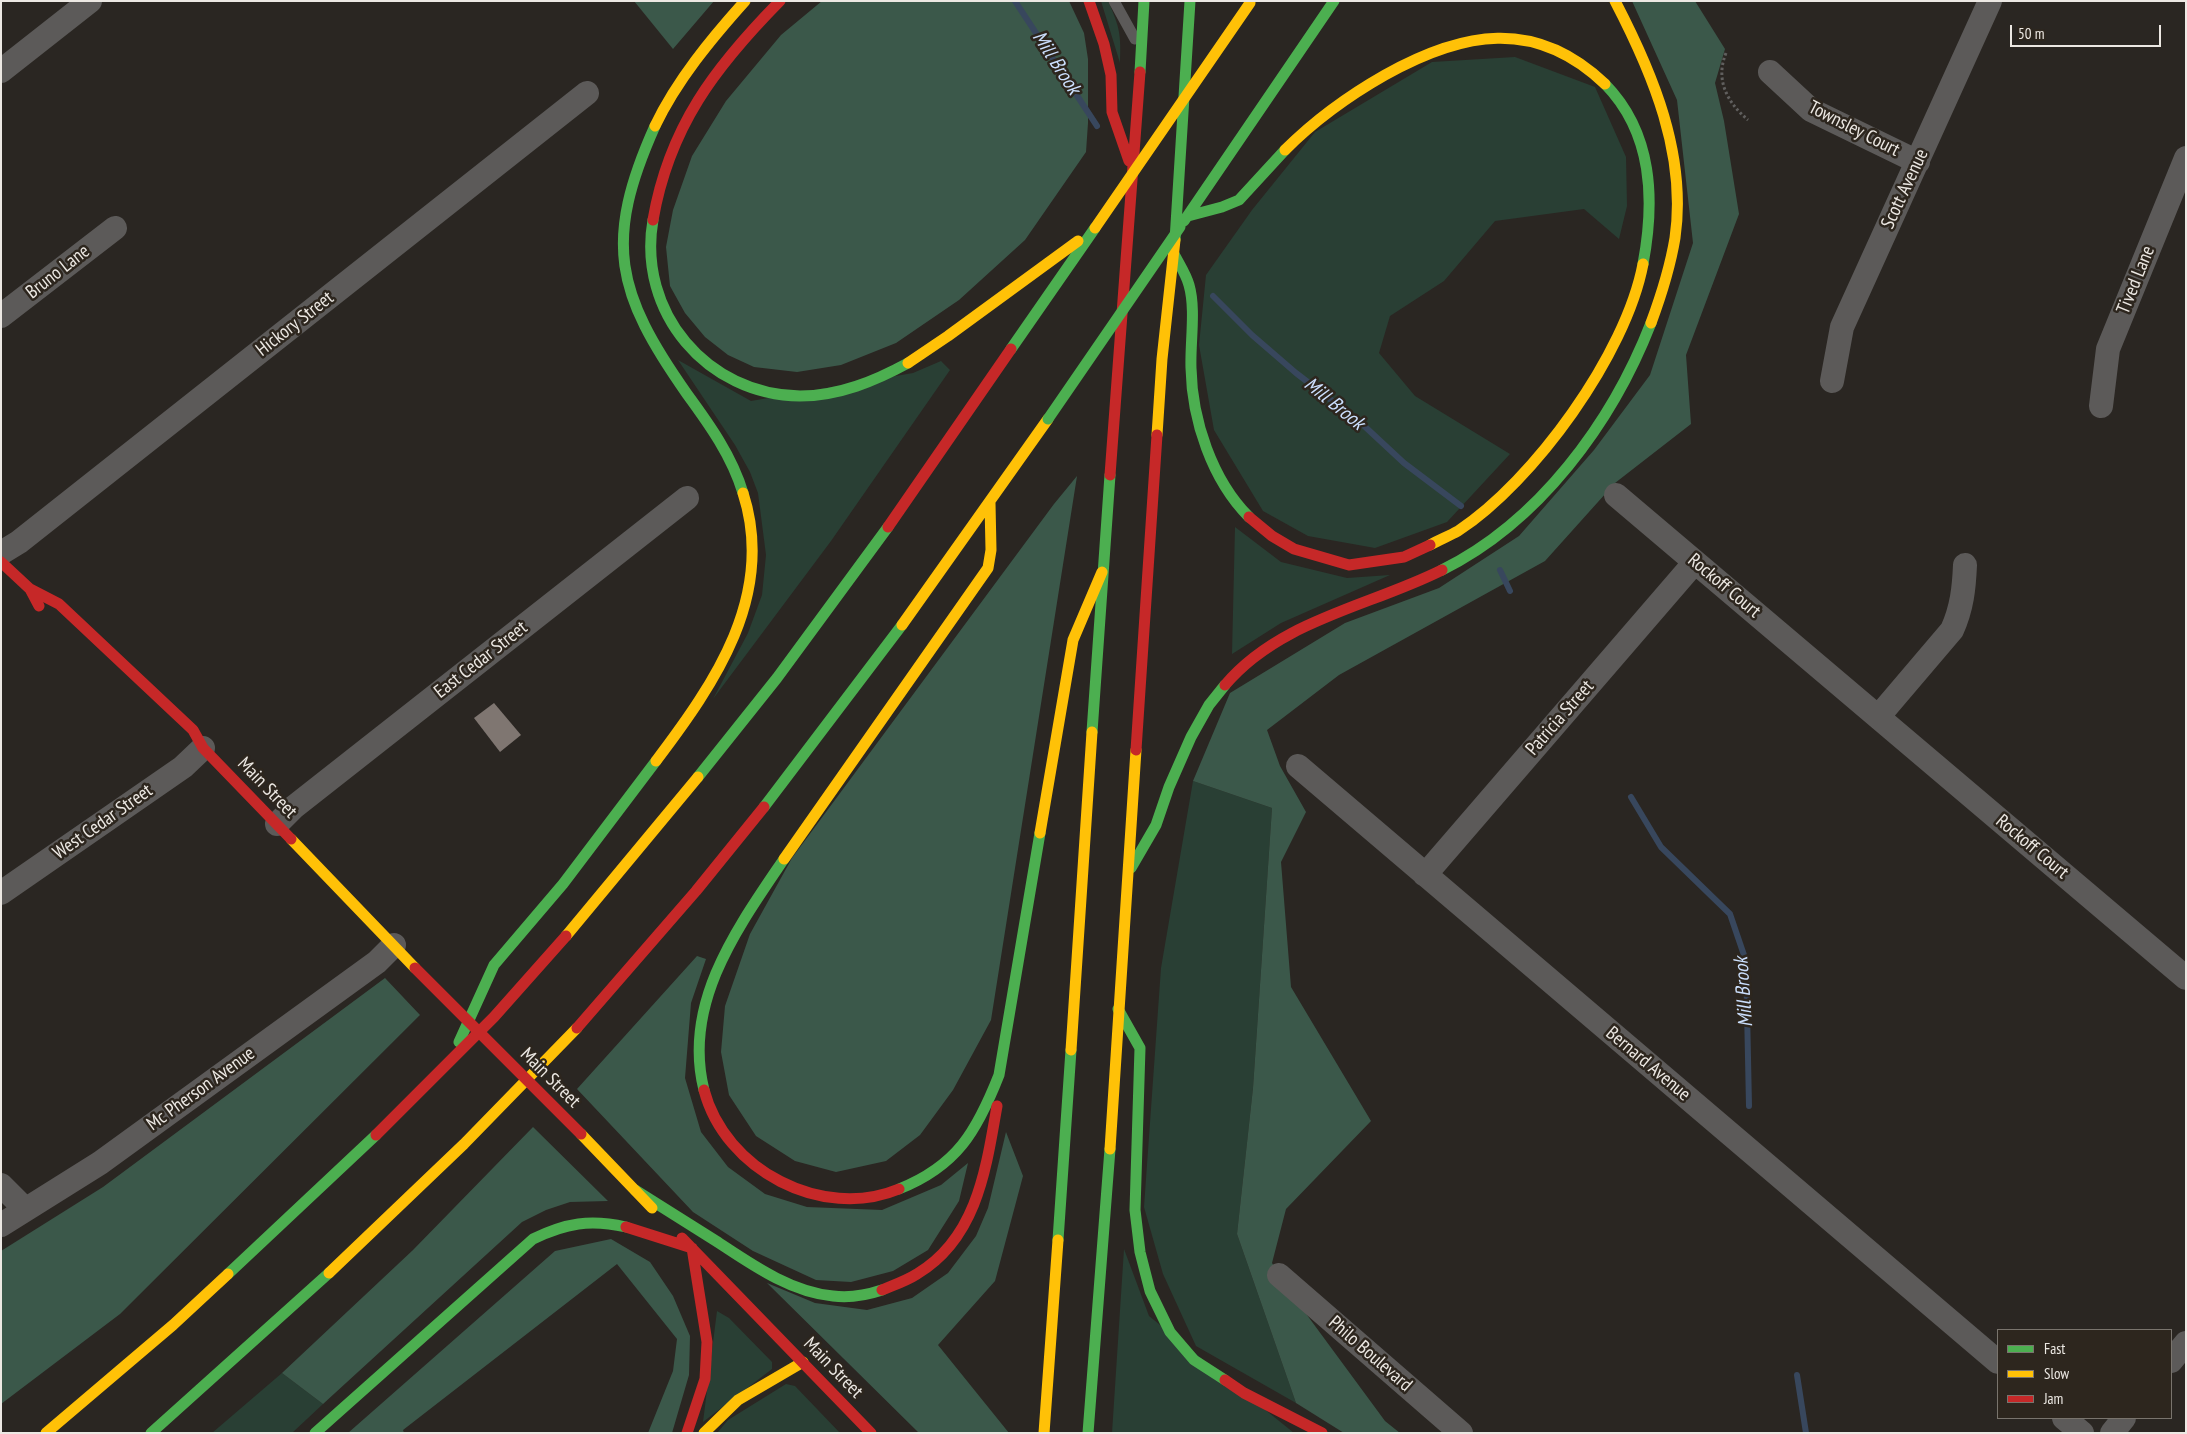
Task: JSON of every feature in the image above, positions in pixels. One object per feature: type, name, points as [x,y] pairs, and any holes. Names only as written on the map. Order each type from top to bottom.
[{"type":"main road","points":[[450,1062],[494,965],[561,887],[704,695],[730,648],[748,597],[753,569],[754,541],[742,483],[732,461],[712,428],[661,355],[639,318],[624,269],[622,244],[633,179],[657,125],[683,78],[704,49],[745,1]]},
{"type":"main road","points":[[780,1],[754,26],[722,66],[684,123],[660,177],[653,212],[650,242],[656,292],[664,311],[675,329],[709,365],[732,380],[774,393],[815,395],[853,388],[908,364],[1095,228]]},
{"type":"main road","points":[[1089,1],[1096,14],[1111,75],[1112,112],[1133,174]]},
{"type":"main road","points":[[1044,1433],[1084,874],[1102,572],[1133,174],[1144,1]]},
{"type":"main road","points":[[1088,1433],[1108,1173],[1162,359],[1174,254],[1190,1]]},
{"type":"main road","points":[[150,1433],[236,1360],[401,1206],[490,1119],[568,1038],[647,947],[793,770],[865,676],[990,503],[1334,1]]},
{"type":"main road","points":[[1127,874],[1155,829],[1168,788],[1184,749],[1198,722],[1230,678],[1270,644],[1298,630],[1429,576],[1459,562],[1487,544],[1516,522],[1542,496],[1594,430],[1620,388],[1643,343],[1658,305],[1670,266],[1676,226],[1677,189],[1671,143],[1662,107],[1633,34],[1615,1]]},
{"type":"main road","points":[[46,1433],[173,1325],[348,1163],[494,1017],[620,872],[777,678],[861,566],[1250,2]]},
{"type":"main road","points":[[1174,254],[1190,287],[1192,390],[1203,434],[1214,463],[1228,489],[1256,524],[1280,541],[1302,553],[1327,562],[1380,563],[1413,554],[1440,542],[1473,520],[1500,500],[1525,474],[1550,442],[1579,403],[1603,364],[1622,326],[1638,286],[1646,244],[1649,210],[1647,174],[1642,147],[1633,121],[1619,100],[1597,76],[1564,53],[1544,44],[1498,38],[1470,40],[1440,49],[1412,62],[1344,102],[1316,121],[1292,143],[1238,201],[1188,216]]},
{"type":"main road","points":[[990,503],[990,564],[804,829],[725,950],[703,1010],[699,1037],[698,1065],[703,1092],[712,1116],[725,1136],[754,1167],[782,1183],[816,1194],[860,1199],[881,1196],[927,1177],[950,1160],[980,1123],[999,1075],[1073,640],[1102,572]]},
{"type":"main road","name":"Main Street","points":[[1,562],[30,589],[59,604],[193,730],[196,746],[277,824],[415,968],[581,1134],[871,1433]]},
{"type":"main road","name":"Main Street","points":[[30,589],[44,613]]},
{"type":"main road","points":[[1118,1009],[1140,1048],[1135,1210],[1140,1252],[1150,1291],[1160,1313],[1170,1332],[1194,1360],[1244,1393],[1322,1433]]},
{"type":"main road","points":[[635,1190],[777,1280],[818,1294],[834,1297],[875,1293],[895,1286],[923,1271],[951,1246],[963,1229],[974,1209],[980,1184],[1000,1094],[999,1075]]},
{"type":"main road","points":[[316,1433],[533,1239],[548,1230],[565,1224],[584,1221],[601,1222],[692,1248],[706,1327],[707,1349],[703,1386],[687,1433]]},
{"type":"main road","points":[[704,1433],[738,1400],[803,1362]]},
{"type":"street","points":[[1,72],[90,1]]},
{"type":"street","name":"Scott Avenue","points":[[1832,380],[1842,327],[1990,1]]},
{"type":"street","name":"Townsley Court","points":[[1770,72],[1811,110],[1918,162]]},
{"type":"street","name":"Hickory Street","points":[[1,553],[19,542],[587,93]]},
{"type":"street","name":"Tived Lane","points":[[2101,406],[2108,349],[2186,158]]},
{"type":"street","name":"Bruno Lane","points":[[1,316],[115,228]]},
{"type":"street","name":"Rockoff Court","points":[[1616,495],[2186,978]]},
{"type":"street","name":"East Cedar Street","points":[[277,824],[294,807],[686,498]]},
{"type":"street","name":"Patricia Street","points":[[1425,875],[1695,562]]},
{"type":"street","points":[[1878,716],[1952,630],[1959,616],[1963,600],[1965,565]]},
{"type":"street","name":"West Cedar Street","points":[[1,893],[183,767],[196,746]]},
{"type":"street","name":"Bernard Avenue","points":[[1298,766],[1997,1361]]},
{"type":"street","name":"Mc Pherson Avenue","points":[[1,1225],[100,1162],[377,962],[394,945]]},
{"type":"street","points":[[1,1186],[25,1209]]},
{"type":"street","name":"Philo Boulevard","points":[[1279,1275],[1461,1433]]},
{"type":"street","points":[[2172,1360],[2186,1343]]},
{"type":"street","points":[[2065,1419],[2082,1433]]},
{"type":"street","points":[[2112,1433],[2123,1419]]},
{"type":"lane","points":[[1114,1],[1140,49]]},
{"type":"path","points":[[1726,53],[1721,70],[1722,82],[1735,109],[1748,120]]},
{"type":"green space","points":[[634,1],[714,1],[673,49]]},
{"type":"green space","points":[[822,1],[1069,1],[1084,33],[1088,59],[1086,152],[1025,240],[959,300],[896,343],[841,365],[797,372],[754,367],[728,355],[705,337],[685,313],[670,286],[666,247],[673,210],[692,156],[726,101],[781,35]]},
{"type":"green space","points":[[1101,1],[1108,1],[1115,18],[1120,38],[1120,63]]},
{"type":"green space","points":[[1632,1],[1695,1],[1725,49],[1715,83],[1724,121],[1739,214],[1686,355],[1691,424],[1615,483],[1545,561],[1339,675],[1267,730],[1280,766],[1306,812],[1281,862],[1291,987],[1371,1121],[1286,1209],[1272,1263],[1293,1296],[1385,1421],[1400,1433],[1344,1433],[1296,1403],[1237,1234],[1253,1088],[1272,808],[1193,781],[1230,693],[1345,623],[1439,588],[1519,536],[1594,450],[1650,375],[1693,243],[1677,100]]},
{"type":"green space","points":[[1515,57],[1595,87],[1626,157],[1627,206],[1619,239],[1584,209],[1495,221],[1444,281],[1390,316],[1379,353],[1415,396],[1510,454],[1447,522],[1375,548],[1308,536],[1263,511],[1214,430],[1199,345],[1206,275],[1252,210],[1315,132],[1432,62]]},
{"type":"green space","points":[[678,360],[751,401],[913,373],[941,361],[950,370],[831,541],[713,699],[748,633],[762,595],[766,555],[758,493],[750,472],[735,445]]},
{"type":"green space","points":[[1077,476],[991,1020],[953,1090],[920,1135],[886,1161],[836,1172],[795,1161],[756,1136],[729,1095],[721,1052],[725,1006],[750,934],[792,858],[1054,504]]},
{"type":"green space","points":[[1235,527],[1281,562],[1347,578],[1390,575],[1281,623],[1232,654]]},
{"type":"green space","points":[[1193,781],[1272,808],[1253,1088],[1237,1234],[1296,1403],[1196,1346],[1163,1274],[1144,1207],[1161,968]]},
{"type":"green space","points":[[697,956],[706,959],[691,1003],[685,1078],[701,1132],[728,1167],[765,1194],[807,1207],[882,1210],[941,1185],[968,1163],[959,1201],[928,1250],[893,1271],[851,1282],[816,1280],[753,1251],[693,1212],[577,1089]]},
{"type":"green space","points":[[385,978],[420,1015],[120,1314],[1,1404],[1,1251],[103,1187]]},
{"type":"green space","points":[[533,1127],[608,1201],[570,1202],[546,1210],[522,1222],[323,1404],[282,1373],[413,1250]]},
{"type":"green space","points":[[1006,1132],[1023,1176],[995,1281],[938,1345],[1009,1433],[919,1433],[767,1283],[815,1303],[867,1310],[912,1298],[948,1273],[976,1236],[988,1208]]},
{"type":"green space","points":[[611,1239],[650,1262],[673,1296],[690,1336],[689,1375],[672,1433],[648,1433],[673,1371],[677,1339],[617,1264],[403,1430],[404,1433],[348,1433],[555,1251]]},
{"type":"green space","points":[[1124,1249],[1149,1316],[1294,1433],[1112,1433]]},
{"type":"green space","points":[[717,1311],[729,1318],[772,1362],[772,1369],[703,1422]]},
{"type":"green space","points":[[282,1373],[323,1404],[292,1433],[212,1433]]},
{"type":"green space","points":[[786,1384],[795,1386],[840,1433],[717,1433],[728,1420]]},
{"type":"building","points":[[494,703],[521,735],[500,752],[474,718]]},
{"type":"waterway","name":"Mill Brook","points":[[1015,1],[1097,126]]},
{"type":"waterway","name":"Mill Brook","points":[[1213,296],[1252,335],[1296,373],[1361,423],[1404,463],[1461,506]]},
{"type":"waterway","name":"Mill Brook","points":[[1500,570],[1510,591]]},
{"type":"waterway","name":"Mill Brook","points":[[1631,797],[1661,847],[1730,914],[1746,961],[1749,1106]]},
{"type":"waterway","name":"Mill Brook","points":[[1797,1375],[1806,1433]]},
{"type":"traffic: fast","points":[[1140,72],[1144,1]]},
{"type":"traffic: fast","points":[[1175,240],[1190,1]]},
{"type":"traffic: fast","points":[[1184,221],[1334,1]]},
{"type":"traffic: fast","points":[[1605,84],[1621,103],[1633,124],[1646,168],[1649,216],[1643,264]]},
{"type":"traffic: fast","points":[[655,126],[639,167],[628,203],[624,235],[625,266],[632,295],[645,326],[663,358],[726,453],[743,493]]},
{"type":"traffic: fast","points":[[1188,216],[1222,207],[1239,200],[1285,150]]},
{"type":"traffic: fast","points":[[653,220],[651,254],[656,286],[668,316],[686,342],[708,364],[736,381],[766,392],[800,396],[814,395],[856,386],[883,376],[908,363]]},
{"type":"traffic: fast","points":[[1048,419],[1180,227]]},
{"type":"traffic: fast","points":[[1011,349],[1095,228]]},
{"type":"traffic: fast","points":[[1174,254],[1186,277],[1191,294],[1192,388],[1200,428],[1206,448],[1224,485],[1249,517]]},
{"type":"traffic: fast","points":[[1442,570],[1477,550],[1510,525],[1540,497],[1568,466],[1616,397],[1651,323]]},
{"type":"traffic: fast","points":[[1092,732],[1110,475]]},
{"type":"traffic: fast","points":[[698,777],[777,678],[888,527]]},
{"type":"traffic: fast","points":[[764,807],[902,625]]},
{"type":"traffic: fast","points":[[1131,868],[1156,825],[1169,787],[1191,737],[1209,705],[1225,685]]},
{"type":"traffic: fast","points":[[459,1042],[494,965],[563,884],[656,761]]},
{"type":"traffic: fast","points":[[899,1189],[919,1180],[950,1158],[973,1130],[999,1075],[1040,833]]},
{"type":"traffic: fast","points":[[704,1090],[699,1058],[701,1027],[718,967],[749,912],[784,859]]},
{"type":"traffic: fast","points":[[1118,1009],[1140,1048],[1135,1210],[1140,1252],[1150,1291],[1170,1332],[1194,1360],[1225,1380]]},
{"type":"traffic: fast","points":[[1058,1240],[1071,1050]]},
{"type":"traffic: fast","points":[[228,1274],[376,1135]]},
{"type":"traffic: fast","points":[[1088,1433],[1110,1149]]},
{"type":"traffic: fast","points":[[635,1190],[771,1276],[786,1283],[817,1293],[839,1297],[858,1296],[882,1290]]},
{"type":"traffic: fast","points":[[315,1433],[533,1239],[556,1229],[578,1224],[601,1223],[626,1227]]},
{"type":"traffic: fast","points":[[151,1433],[329,1273]]},
{"type":"traffic: slow","points":[[655,126],[684,76],[745,1]]},
{"type":"traffic: slow","points":[[1615,1],[1654,86],[1664,116],[1676,176],[1675,238],[1665,282],[1651,323]]},
{"type":"traffic: slow","points":[[1095,228],[1250,3]]},
{"type":"traffic: slow","points":[[1285,150],[1320,119],[1371,83],[1414,60],[1470,41],[1498,38],[1525,40],[1552,48],[1579,63],[1605,84]]},
{"type":"traffic: slow","points":[[1157,435],[1162,359],[1175,240]]},
{"type":"traffic: slow","points":[[908,363],[1078,241]]},
{"type":"traffic: slow","points":[[1430,545],[1458,531],[1487,509],[1517,481],[1573,412],[1597,375],[1618,337],[1633,299],[1643,264]]},
{"type":"traffic: slow","points":[[902,625],[1048,419]]},
{"type":"traffic: slow","points":[[656,761],[699,701],[718,669],[734,636],[746,602],[752,567],[751,531],[743,493]]},
{"type":"traffic: slow","points":[[784,859],[988,568],[991,550],[990,503]]},
{"type":"traffic: slow","points":[[1040,833],[1073,640],[1102,572]]},
{"type":"traffic: slow","points":[[1071,1050],[1092,732]]},
{"type":"traffic: slow","points":[[1110,1149],[1136,750]]},
{"type":"traffic: slow","points":[[566,936],[698,777]]},
{"type":"traffic: slow","points":[[291,839],[415,968]]},
{"type":"traffic: slow","points":[[329,1273],[464,1144],[577,1028]]},
{"type":"traffic: slow","points":[[581,1134],[652,1208]]},
{"type":"traffic: slow","points":[[1044,1433],[1058,1240]]},
{"type":"traffic: slow","points":[[46,1433],[173,1325],[228,1274]]},
{"type":"traffic: slow","points":[[704,1433],[738,1400],[803,1362]]},
{"type":"traffic: jam","points":[[653,220],[660,187],[670,156],[698,100],[735,50],[780,1]]},
{"type":"traffic: jam","points":[[1089,1],[1104,44],[1111,75],[1112,112],[1129,161]]},
{"type":"traffic: jam","points":[[1110,475],[1140,72]]},
{"type":"traffic: jam","points":[[888,527],[1011,349]]},
{"type":"traffic: jam","points":[[1136,750],[1157,435]]},
{"type":"traffic: jam","points":[[1249,517],[1272,536],[1294,549],[1349,565],[1404,557],[1430,545]]},
{"type":"traffic: jam","points":[[1,562],[30,589],[39,606]]},
{"type":"traffic: jam","points":[[1225,685],[1247,663],[1272,645],[1298,630],[1442,570]]},
{"type":"traffic: jam","points":[[30,589],[59,604],[193,730],[203,748],[291,839]]},
{"type":"traffic: jam","points":[[577,1028],[696,891],[764,807]]},
{"type":"traffic: jam","points":[[376,1135],[494,1017],[566,936]]},
{"type":"traffic: jam","points":[[415,968],[581,1134]]},
{"type":"traffic: jam","points":[[704,1090],[715,1119],[732,1144],[755,1165],[780,1182],[809,1193],[839,1198],[869,1197],[899,1189]]},
{"type":"traffic: jam","points":[[882,1290],[917,1274],[937,1259],[966,1222],[983,1177],[997,1106]]},
{"type":"traffic: jam","points":[[626,1227],[692,1248],[707,1342],[705,1379],[687,1433]]},
{"type":"traffic: jam","points":[[682,1238],[871,1433]]},
{"type":"traffic: jam","points":[[1225,1380],[1244,1393],[1322,1433]]}]
